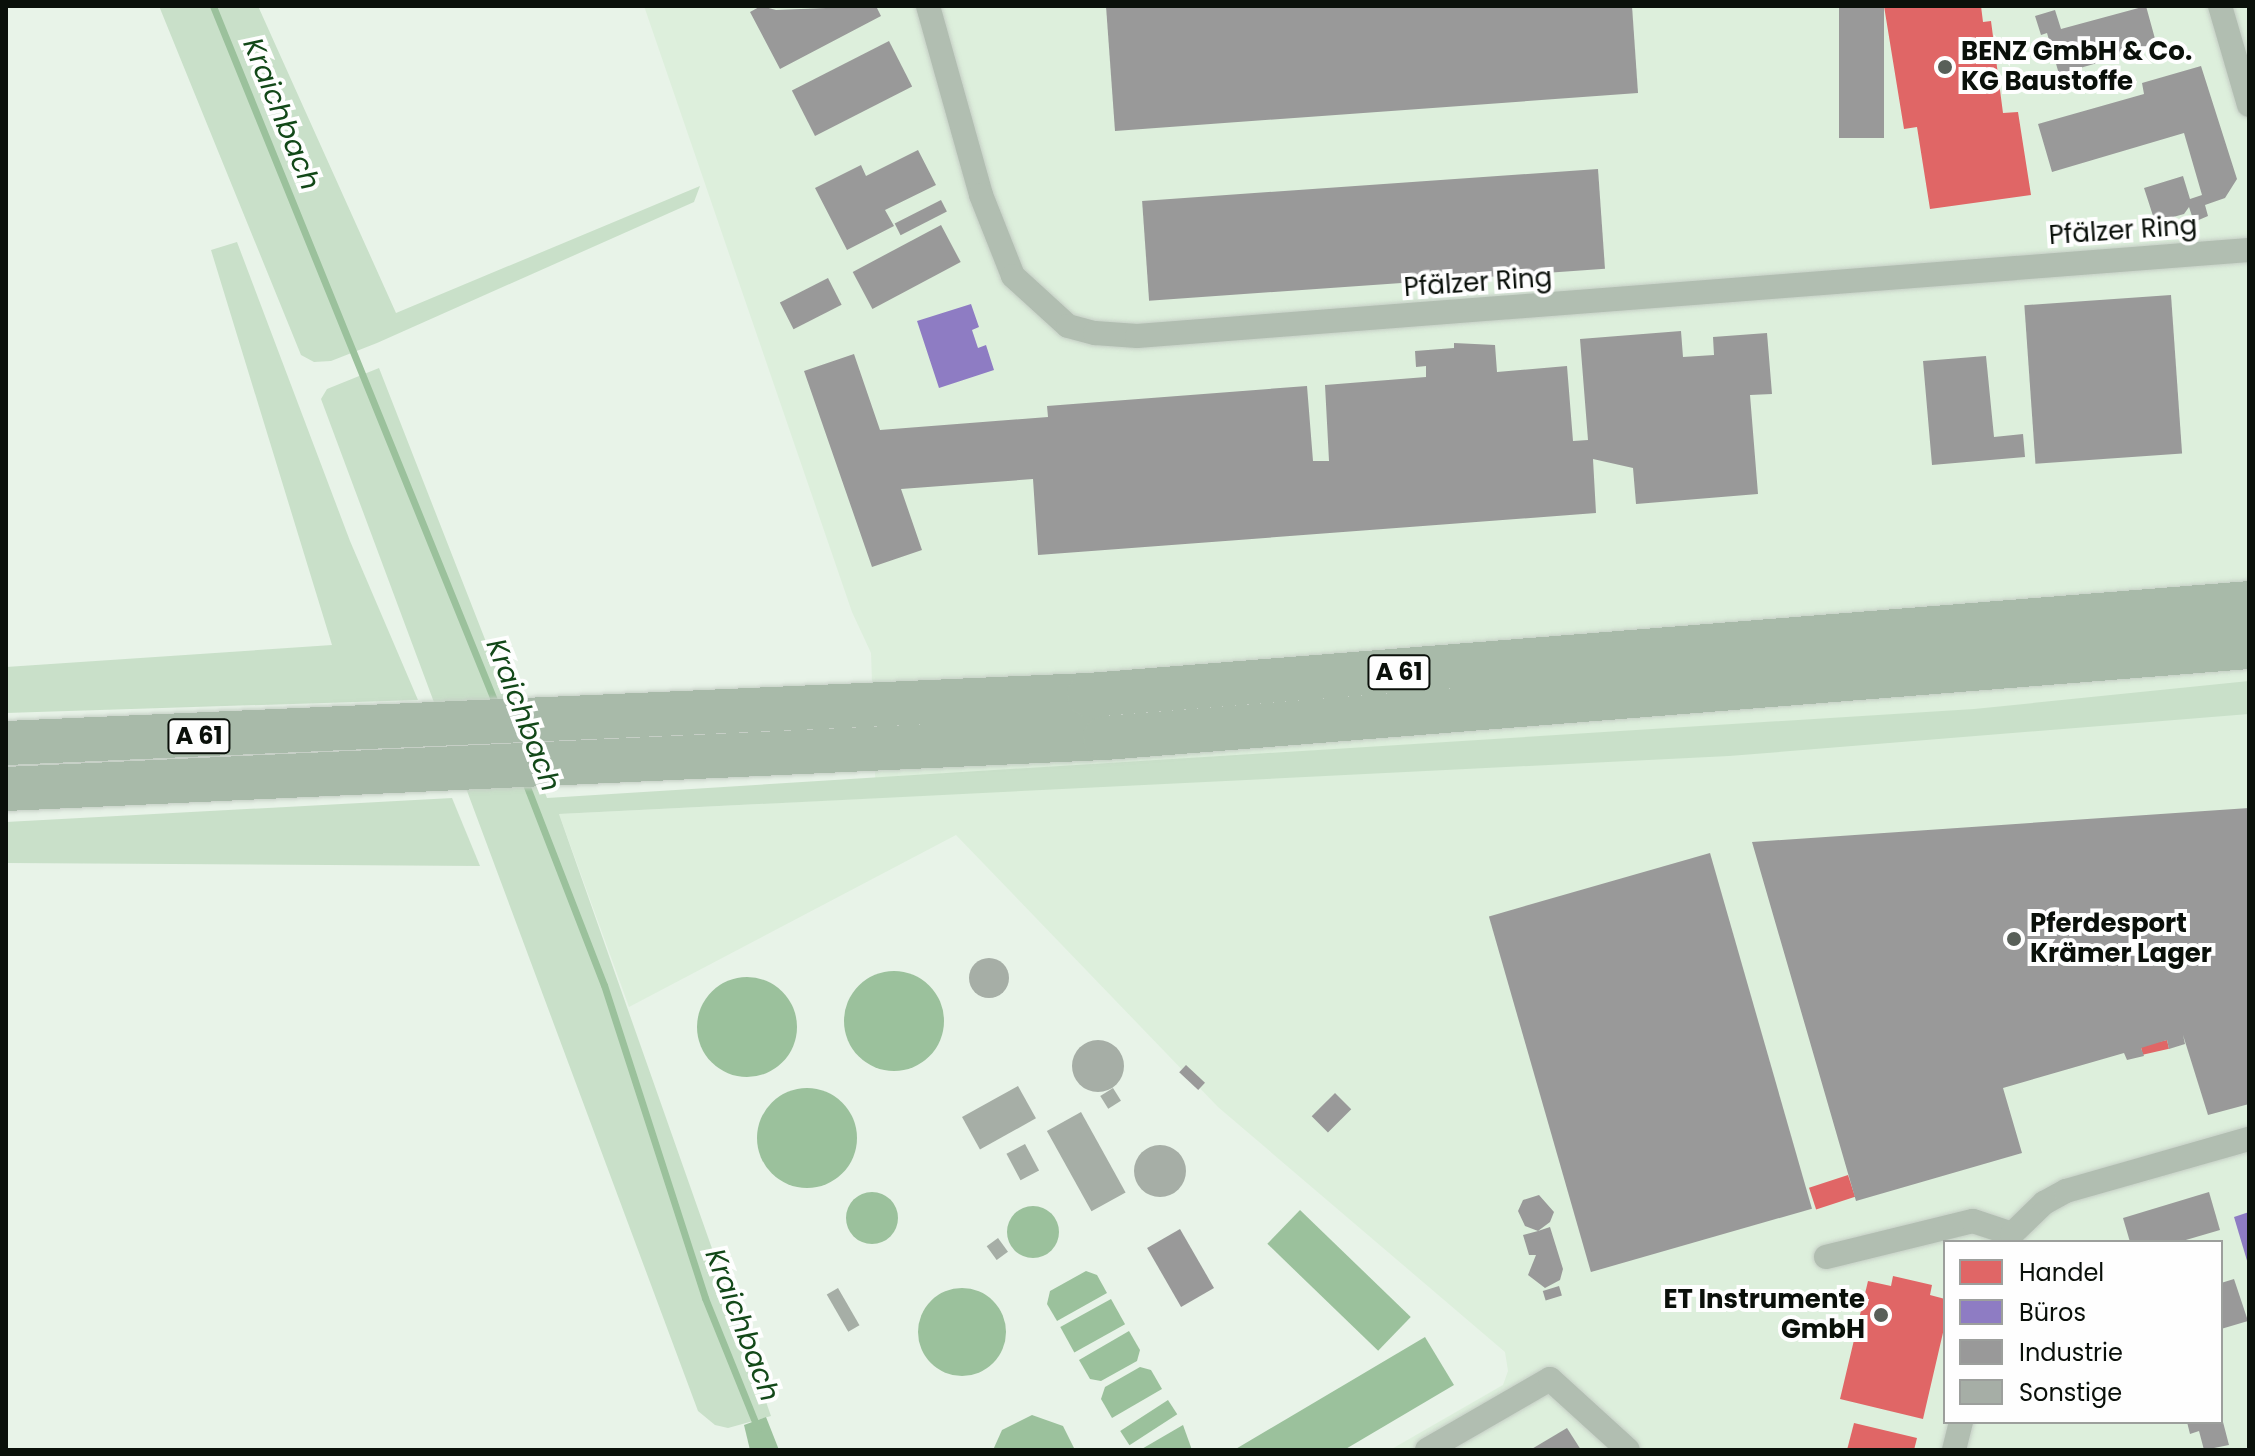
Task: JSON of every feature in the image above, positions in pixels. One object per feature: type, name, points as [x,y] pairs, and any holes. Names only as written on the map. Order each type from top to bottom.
[{"type":"highway","name":"A 61","points":[[6,743],[1089,695],[2249,603]]},
{"type":"highway","name":"A 61","points":[[6,789],[410,774],[1105,738],[2249,647]]},
{"type":"street","name":"Pfälzer Ring","points":[[928,6],[981,195],[1013,276],[1068,326],[1095,333],[1137,336],[2249,250]]},
{"type":"street","points":[[2220,6],[2249,105]]},
{"type":"street","points":[[1826,1257],[1973,1221],[2010,1238],[2044,1203],[2066,1191],[2249,1139]]},
{"type":"street","points":[[1427,1450],[1550,1379],[1628,1450]]},
{"type":"street","points":[[1954,1450],[1960,1424]]},
{"type":"shaded area","points":[[159,6],[258,6],[396,313],[700,186],[694,202],[377,343],[331,361],[314,362],[301,355]]},
{"type":"shaded area","points":[[644,6],[2249,6],[2249,1450],[1390,1450],[1503,1385],[1508,1371],[1505,1352],[1218,1107],[956,835],[629,1007],[559,814],[876,798],[871,653],[852,612]]},
{"type":"shaded area","points":[[237,242],[350,541],[418,700],[6,713],[6,667],[332,645],[211,250]]},
{"type":"shaded area","points":[[379,368],[547,798],[1974,709],[2249,681],[2249,714],[1729,756],[559,814],[771,1416],[728,1428],[715,1425],[698,1411],[321,399],[327,389]]},
{"type":"shaded area","points":[[452,798],[480,866],[6,863],[6,822]]},
{"type":"shaded area","points":[[894,971],[922,979],[936,993],[944,1021],[936,1049],[922,1063],[894,1071],[866,1063],[852,1049],[844,1021],[852,993],[866,979]]},
{"type":"shaded area","points":[[747,977],[775,985],[789,999],[797,1027],[789,1055],[775,1069],[747,1077],[719,1069],[705,1055],[697,1027],[705,999],[719,985]]},
{"type":"shaded area","points":[[807,1088],[826,1092],[843,1102],[853,1119],[857,1138],[853,1157],[843,1174],[826,1184],[807,1188],[788,1184],[771,1174],[761,1157],[757,1138],[761,1119],[771,1102],[788,1092]]},
{"type":"shaded area","points":[[872,1192],[890,1200],[898,1218],[890,1236],[872,1244],[854,1236],[846,1218],[854,1200]]},
{"type":"shaded area","points":[[1033,1206],[1051,1214],[1059,1232],[1051,1250],[1033,1258],[1015,1250],[1007,1232],[1015,1214]]},
{"type":"shaded area","points":[[1300,1210],[1411,1317],[1378,1351],[1267,1244]]},
{"type":"shaded area","points":[[1086,1271],[1097,1275],[1107,1293],[1057,1321],[1047,1304],[1050,1291]]},
{"type":"shaded area","points":[[962,1288],[979,1291],[993,1301],[1003,1315],[1006,1332],[1003,1349],[993,1363],[979,1373],[962,1376],[945,1373],[931,1363],[921,1349],[918,1332],[921,1315],[931,1301],[945,1291]]},
{"type":"shaded area","points":[[1111,1299],[1125,1324],[1074,1352],[1060,1327]]},
{"type":"shaded area","points":[[1129,1331],[1140,1350],[1137,1361],[1101,1381],[1090,1379],[1079,1360]]},
{"type":"shaded area","points":[[1425,1337],[1454,1385],[1344,1450],[1234,1450]]},
{"type":"shaded area","points":[[1140,1367],[1151,1370],[1162,1389],[1112,1418],[1101,1399],[1105,1387]]},
{"type":"shaded area","points":[[1168,1400],[1177,1414],[1129,1445],[1120,1431]]},
{"type":"shaded area","points":[[1032,1415],[1063,1426],[1075,1450],[993,1450],[1002,1430]]},
{"type":"shaded area","points":[[766,1417],[779,1450],[750,1450],[744,1425]]},
{"type":"shaded area","points":[[1183,1425],[1192,1450],[1140,1450]]},
{"type":"building: Handel","name":"BENZ GmbH & Co. KG Baustoffe","points":[[1884,6],[1981,6],[1983,22],[1991,21],[2003,113],[2018,112],[2031,195],[1930,209],[1917,127],[1904,129]]},
{"type":"building: Handel","points":[[2167,1040],[2169,1049],[2143,1055],[2141,1046]]},
{"type":"building: Handel","points":[[1848,1175],[1855,1197],[1816,1210],[1809,1188]]},
{"type":"building: Handel","points":[[1893,1276],[1932,1285],[1930,1295],[1943,1298],[1943,1333],[1923,1419],[1840,1399],[1868,1281],[1891,1286]]},
{"type":"building: Handel","points":[[1854,1423],[1917,1438],[1914,1450],[1847,1450]]},
{"type":"building: Büros","points":[[971,304],[979,327],[972,330],[978,348],[986,345],[994,370],[939,388],[917,321]]},
{"type":"building: Büros","points":[[2249,1212],[2249,1264],[2248,1264],[2234,1217]]},
{"type":"building: Industrie","points":[[761,6],[776,10],[876,6],[881,16],[780,69],[750,12]]},
{"type":"building: Industrie","points":[[1106,6],[1632,6],[1638,93],[1115,131]]},
{"type":"building: Industrie","points":[[1839,6],[1884,6],[1884,138],[1839,138]]},
{"type":"building: Industrie","points":[[2146,6],[2157,46],[2059,74],[2047,33],[2041,35],[2035,16],[2055,10],[2061,29]]},
{"type":"building: Industrie","points":[[889,41],[912,86],[815,136],[792,90]]},
{"type":"building: Industrie","points":[[2201,66],[2237,179],[2225,198],[2205,205],[2208,216],[2194,222],[2189,207],[2184,214],[2155,222],[2144,188],[2183,176],[2190,199],[2202,195],[2184,133],[2052,172],[2038,124],[2144,94],[2142,83]]},
{"type":"building: Industrie","points":[[918,150],[936,185],[885,210],[894,226],[847,250],[815,188],[861,165],[866,176]]},
{"type":"building: Industrie","points":[[1598,169],[1605,269],[1149,301],[1142,201]]},
{"type":"building: Industrie","points":[[941,200],[947,212],[901,235],[895,224]]},
{"type":"building: Industrie","points":[[941,225],[961,262],[872,309],[853,272]]},
{"type":"building: Industrie","points":[[828,278],[842,305],[794,329],[780,303]]},
{"type":"building: Industrie","points":[[2171,295],[2182,454],[2035,464],[2024,305]]},
{"type":"building: Industrie","points":[[1681,331],[1683,357],[1714,355],[1713,337],[1767,333],[1772,394],[1750,395],[1758,494],[1636,504],[1633,468],[1593,459],[1596,513],[1038,555],[1033,479],[901,489],[922,550],[872,567],[804,371],[854,354],[880,430],[1048,417],[1047,406],[1307,386],[1313,461],[1329,461],[1325,385],[1426,377],[1426,366],[1416,367],[1415,351],[1454,348],[1454,343],[1495,345],[1497,372],[1567,366],[1573,441],[1588,440],[1580,339]]},
{"type":"building: Industrie","points":[[1986,356],[1994,437],[2023,434],[2025,457],[1932,465],[1923,361]]},
{"type":"building: Industrie","name":"Pferdesport Krämer Lager","points":[[2249,808],[2249,1104],[2208,1115],[2183,1035],[2185,1044],[2169,1049],[2167,1040],[2141,1048],[2144,1056],[2127,1060],[2124,1053],[2003,1088],[2022,1153],[1856,1201],[1752,842]]},
{"type":"building: Industrie","points":[[1710,853],[1812,1209],[1591,1272],[1489,916]]},
{"type":"building: Industrie","points":[[1186,1065],[1205,1083],[1198,1090],[1179,1072]]},
{"type":"building: Industrie","points":[[1335,1093],[1351,1109],[1328,1133],[1312,1116]]},
{"type":"building: Industrie","points":[[2209,1192],[2220,1230],[2186,1240],[2129,1240],[2123,1218]]},
{"type":"building: Industrie","points":[[1539,1195],[1554,1212],[1550,1222],[1538,1231],[1525,1226],[1518,1211],[1523,1200]]},
{"type":"building: Industrie","points":[[1550,1227],[1563,1269],[1560,1280],[1545,1288],[1528,1275],[1536,1255],[1529,1255],[1523,1235]]},
{"type":"building: Industrie","points":[[1180,1229],[1214,1288],[1181,1307],[1147,1248]]},
{"type":"building: Industrie","points":[[2234,1279],[2248,1321],[2223,1328],[2223,1282]]},
{"type":"building: Industrie","points":[[1559,1286],[1562,1296],[1546,1301],[1543,1291]]},
{"type":"building: Industrie","points":[[2223,1422],[2229,1445],[2204,1450],[2199,1431],[2190,1434],[2188,1424]]},
{"type":"building: Industrie","points":[[1567,1428],[1581,1450],[1530,1450]]},
{"type":"building: Sonstige","points":[[989,958],[1003,964],[1009,978],[1003,992],[989,998],[975,992],[969,978],[975,964]]},
{"type":"building: Sonstige","points":[[1098,1040],[1116,1048],[1124,1066],[1116,1084],[1098,1092],[1080,1084],[1072,1066],[1080,1048]]},
{"type":"building: Sonstige","points":[[1018,1086],[1036,1118],[980,1149],[962,1117]]},
{"type":"building: Sonstige","points":[[1113,1088],[1121,1101],[1108,1109],[1100,1096]]},
{"type":"building: Sonstige","points":[[1081,1112],[1126,1192],[1091,1211],[1047,1131]]},
{"type":"building: Sonstige","points":[[1025,1144],[1039,1170],[1021,1180],[1006,1154]]},
{"type":"building: Sonstige","points":[[1160,1145],[1178,1153],[1186,1171],[1178,1189],[1160,1197],[1142,1189],[1134,1171],[1142,1153]]},
{"type":"building: Sonstige","points":[[998,1238],[1008,1252],[997,1260],[987,1246]]},
{"type":"building: Sonstige","points":[[838,1288],[859,1325],[848,1332],[827,1294]]},
{"type":"waterway","name":"Kraichbach","points":[[213,6],[497,707]]},
{"type":"waterway","name":"Kraichbach","points":[[524,779],[604,985],[705,1298],[758,1429]]},
{"type":"place","name":"BENZ GmbH & Co. KG Baustoffe","points":[[1945,67]]},
{"type":"place","name":"Pferdesport Krämer Lager","points":[[2014,939]]},
{"type":"place","name":"ET Instrumente GmbH","points":[[1881,1315]]}]
